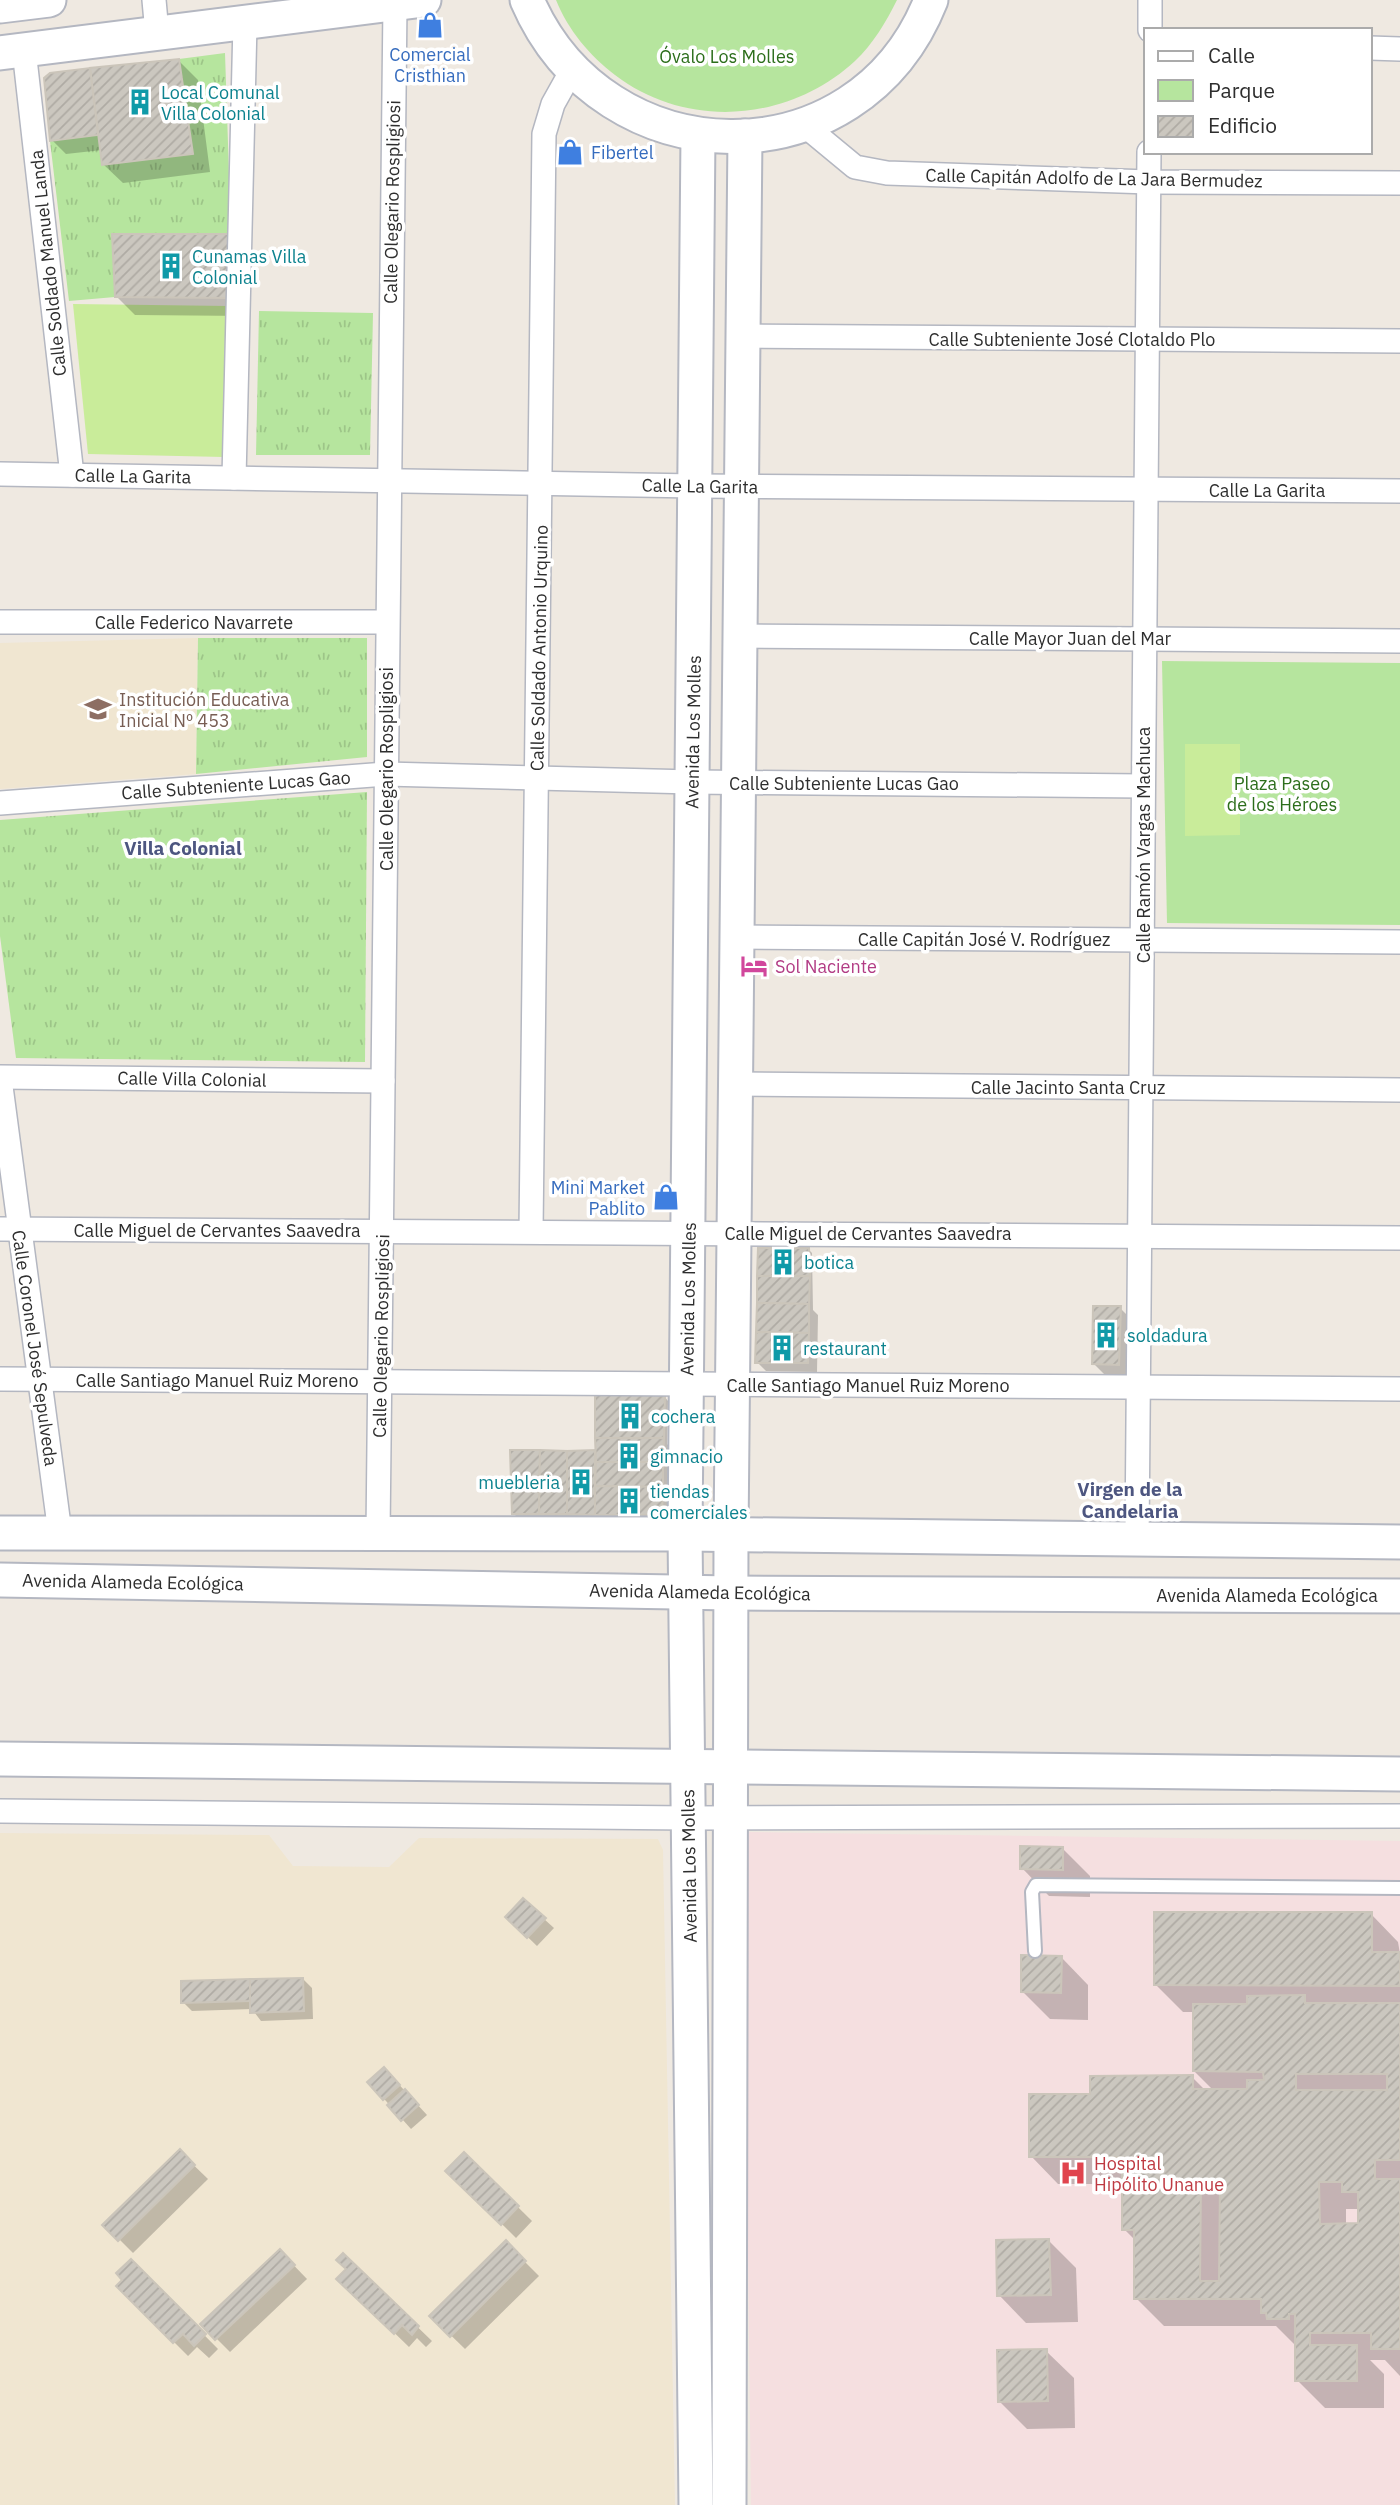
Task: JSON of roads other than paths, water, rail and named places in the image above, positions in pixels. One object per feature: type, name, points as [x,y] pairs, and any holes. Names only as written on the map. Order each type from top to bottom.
[{"type":"street","points":[[0,6],[49,0]]},
{"type":"street","points":[[154,0],[157,33]]},
{"type":"street","points":[[527,0],[549,42],[572,70],[596,92],[629,113],[667,128],[698,135],[745,136],[774,133],[803,124],[856,97],[879,77],[911,38],[931,0]]},
{"type":"street","points":[[1150,0],[1150,28]]},
{"type":"street","points":[[12,52],[409,2]]},
{"type":"street","name":"Calle Olegario Rospligiosi","points":[[378,1534],[383,1230],[388,480],[409,2]]},
{"type":"street","points":[[234,478],[245,23]]},
{"type":"street","points":[[1372,48],[1400,48]]},
{"type":"street","name":"Calle Soldado Manuel Landa","points":[[12,52],[72,475]]},
{"type":"street","name":"Calle Soldado Antonio Urquino","points":[[531,1231],[544,134],[553,104],[572,70]]},
{"type":"street","name":"Calle Capitán Adolfo de La Jara Bermudez","points":[[803,124],[855,167],[887,173],[1149,182],[1400,183]]},
{"type":"street","name":"Avenida Los Molles","points":[[696,2505],[685,1534],[698,135]]},
{"type":"street","points":[[729,2505],[732,1383],[745,136]]},
{"type":"street","name":"Calle Ramón Vargas Machuca","points":[[1137,1538],[1149,154]]},
{"type":"street","name":"Calle Subteniente José Clotaldo Plo","points":[[743,336],[1400,341]]},
{"type":"street","name":"Calle La Garita","points":[[0,474],[695,486],[1400,491]]},
{"type":"street","name":"Calle Federico Navarrete","points":[[0,622],[387,622]]},
{"type":"street","name":"Calle Mayor Juan del Mar","points":[[740,636],[1400,641]]},
{"type":"street","name":"Calle Subteniente Lucas Gao","points":[[0,803],[386,774],[692,782],[1143,786]]},
{"type":"street","name":"Calle Capitán José V. Rodríguez","points":[[737,937],[1400,942]]},
{"type":"street","name":"Calle Villa Colonial","points":[[0,1078],[383,1081]]},
{"type":"street","name":"Calle Coronel José Sepulveda","points":[[0,1078],[9,1229],[38,1379],[60,1533]]},
{"type":"street","name":"Calle Jacinto Santa Cruz","points":[[735,1084],[1400,1090]]},
{"type":"street","name":"Calle Miguel de Cervantes Saavedra","points":[[9,1229],[1400,1238]]},
{"type":"street","name":"Calle Santiago Manuel Ruiz Moreno","points":[[0,1379],[1400,1389]]},
{"type":"street","points":[[0,1533],[685,1534],[1400,1542]]},
{"type":"street","name":"Avenida Alameda Ecológica","points":[[0,1580],[731,1593],[1400,1596]]},
{"type":"street","points":[[0,1759],[1400,1774]]},
{"type":"street","points":[[0,1811],[689,1818],[1400,1816]]},
{"type":"lane","points":[[1035,1951],[1032,1892],[1035,1885],[1400,1888]]},
{"type":"place","name":"Comercial Cristhian","points":[[430,25]]},
{"type":"place","name":"Local Comunal Villa Colonial","points":[[140,102]]},
{"type":"place","name":"Fibertel","points":[[570,152]]},
{"type":"place","name":"Cunamas Villa Colonial","points":[[171,266]]},
{"type":"place","name":"Institución Educativa Inicial Nº 453","points":[[98,709]]},
{"type":"place","name":"Sol Naciente","points":[[754,966]]},
{"type":"place","name":"Mini Market Pablito","points":[[666,1197]]},
{"type":"place","name":"botica","points":[[783,1262]]},
{"type":"place","name":"soldadura","points":[[1106,1335]]},
{"type":"place","name":"restaurant","points":[[782,1348]]},
{"type":"place","name":"cochera","points":[[630,1416]]},
{"type":"place","name":"gimnacio","points":[[629,1456]]},
{"type":"place","name":"muebleria","points":[[581,1482]]},
{"type":"place","name":"tiendas comerciales","points":[[629,1501]]},
{"type":"place","name":"Hospital Hipólito Unanue","points":[[1073,2173]]},
{"type":"district","name":"Villa Colonial","points":[[183,848]]},
{"type":"district","name":"Virgen de la Candelaria","points":[[1130,1500]]},
{"type":"park label","name":"Óvalo Los Molles","points":[[727,56]]},
{"type":"park label","name":"Plaza Paseo de los Héroes","points":[[1282,793]]}]
